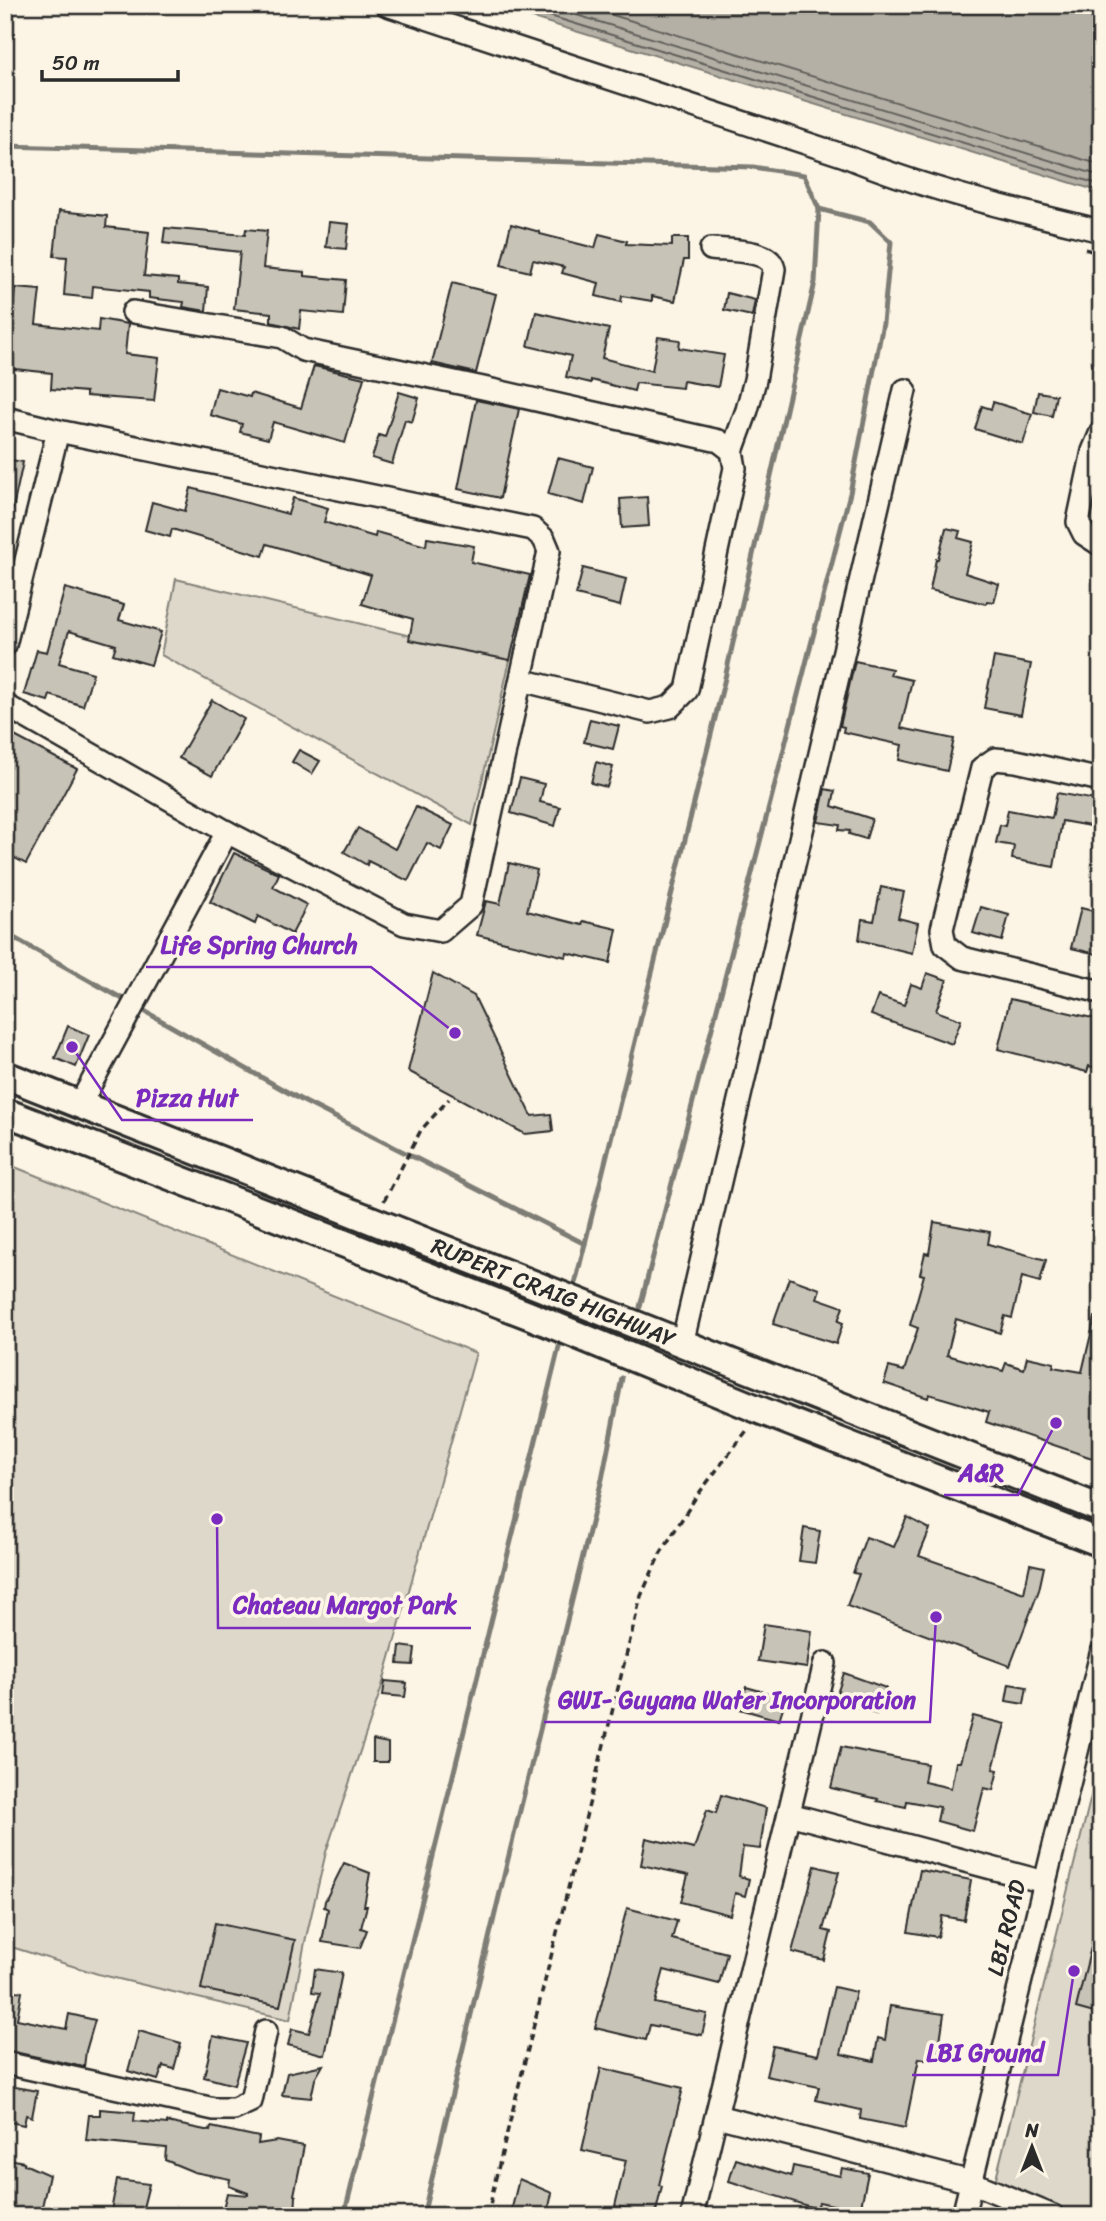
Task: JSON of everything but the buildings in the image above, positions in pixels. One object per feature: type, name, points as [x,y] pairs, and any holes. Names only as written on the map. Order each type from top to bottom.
[{"type":"main road","name":"RUPERT CRAIG HIGHWAY","points":[[5,1075],[1101,1509]]},
{"type":"main road","name":"RUPERT CRAIG HIGHWAY","points":[[5,1112],[531,1316],[762,1411],[1101,1543]]},
{"type":"street","points":[[387,5],[845,156],[882,172],[1101,231]]},
{"type":"street","points":[[521,680],[650,712],[670,707],[687,690],[735,468],[732,451],[755,380],[774,270],[770,259],[761,255],[711,249]]},
{"type":"street","points":[[132,312],[282,337],[303,351],[719,441],[732,451]]},
{"type":"street","points":[[682,1344],[905,390]]},
{"type":"street","points":[[5,418],[533,529],[544,539],[549,551],[471,905],[441,931],[404,924],[227,832],[5,705]]},
{"type":"street","points":[[5,645],[58,431]]},
{"type":"street","points":[[1101,432],[1093,451],[1078,522],[1084,534],[1101,545]]},
{"type":"street","points":[[1101,780],[1016,761],[995,759],[982,768],[942,929],[945,945],[962,958],[1101,992]]},
{"type":"street","points":[[80,1104],[227,832]]},
{"type":"street","name":"LBI ROAD","points":[[964,2216],[1101,1654]]},
{"type":"street","points":[[692,2216],[825,1663]]},
{"type":"street","points":[[789,1814],[1044,1882]]},
{"type":"street","points":[[5,2063],[215,2109],[233,2109],[251,2101],[266,2031]]},
{"type":"street","points":[[717,2116],[971,2182],[1053,2216]]},
{"type":"path","points":[[395,1180],[421,1130],[449,1099]]},
{"type":"path","points":[[488,2216],[641,1596],[660,1553],[696,1497],[762,1411]]},
{"type":"shaded area","points":[[176,579],[510,660],[472,825],[161,655]]},
{"type":"shaded area","points":[[5,1163],[476,1353],[382,1686],[326,1852],[290,2020],[98,1974],[5,1945]]},
{"type":"shaded area","points":[[1101,1756],[1101,2216],[1073,2216],[994,2186]]},
{"type":"water","points":[[490,5],[1101,5],[1101,192]]},
{"type":"waterway","points":[[5,146],[753,167],[804,175],[819,209],[815,282],[725,678],[573,1292]]},
{"type":"waterway","points":[[640,1307],[850,493],[883,323],[891,242],[870,222],[819,209]]},
{"type":"waterway","points":[[5,933],[130,1003]]},
{"type":"waterway","points":[[139,1008],[305,1102],[585,1244]]},
{"type":"waterway","points":[[344,2216],[562,1335]]},
{"type":"waterway","points":[[423,2216],[602,1479],[622,1378]]},
{"type":"place","name":"Life Spring Church","points":[[455,1033]]},
{"type":"place","name":"Pizza Hut","points":[[72,1047]]},
{"type":"place","name":"A&R","points":[[1056,1423]]},
{"type":"place","name":"Chateau Margot Park","points":[[217,1519]]},
{"type":"place","name":"GWI- Guyana Water Incorporation","points":[[936,1617]]},
{"type":"place","name":"LBI Ground","points":[[1074,1971]]}]
